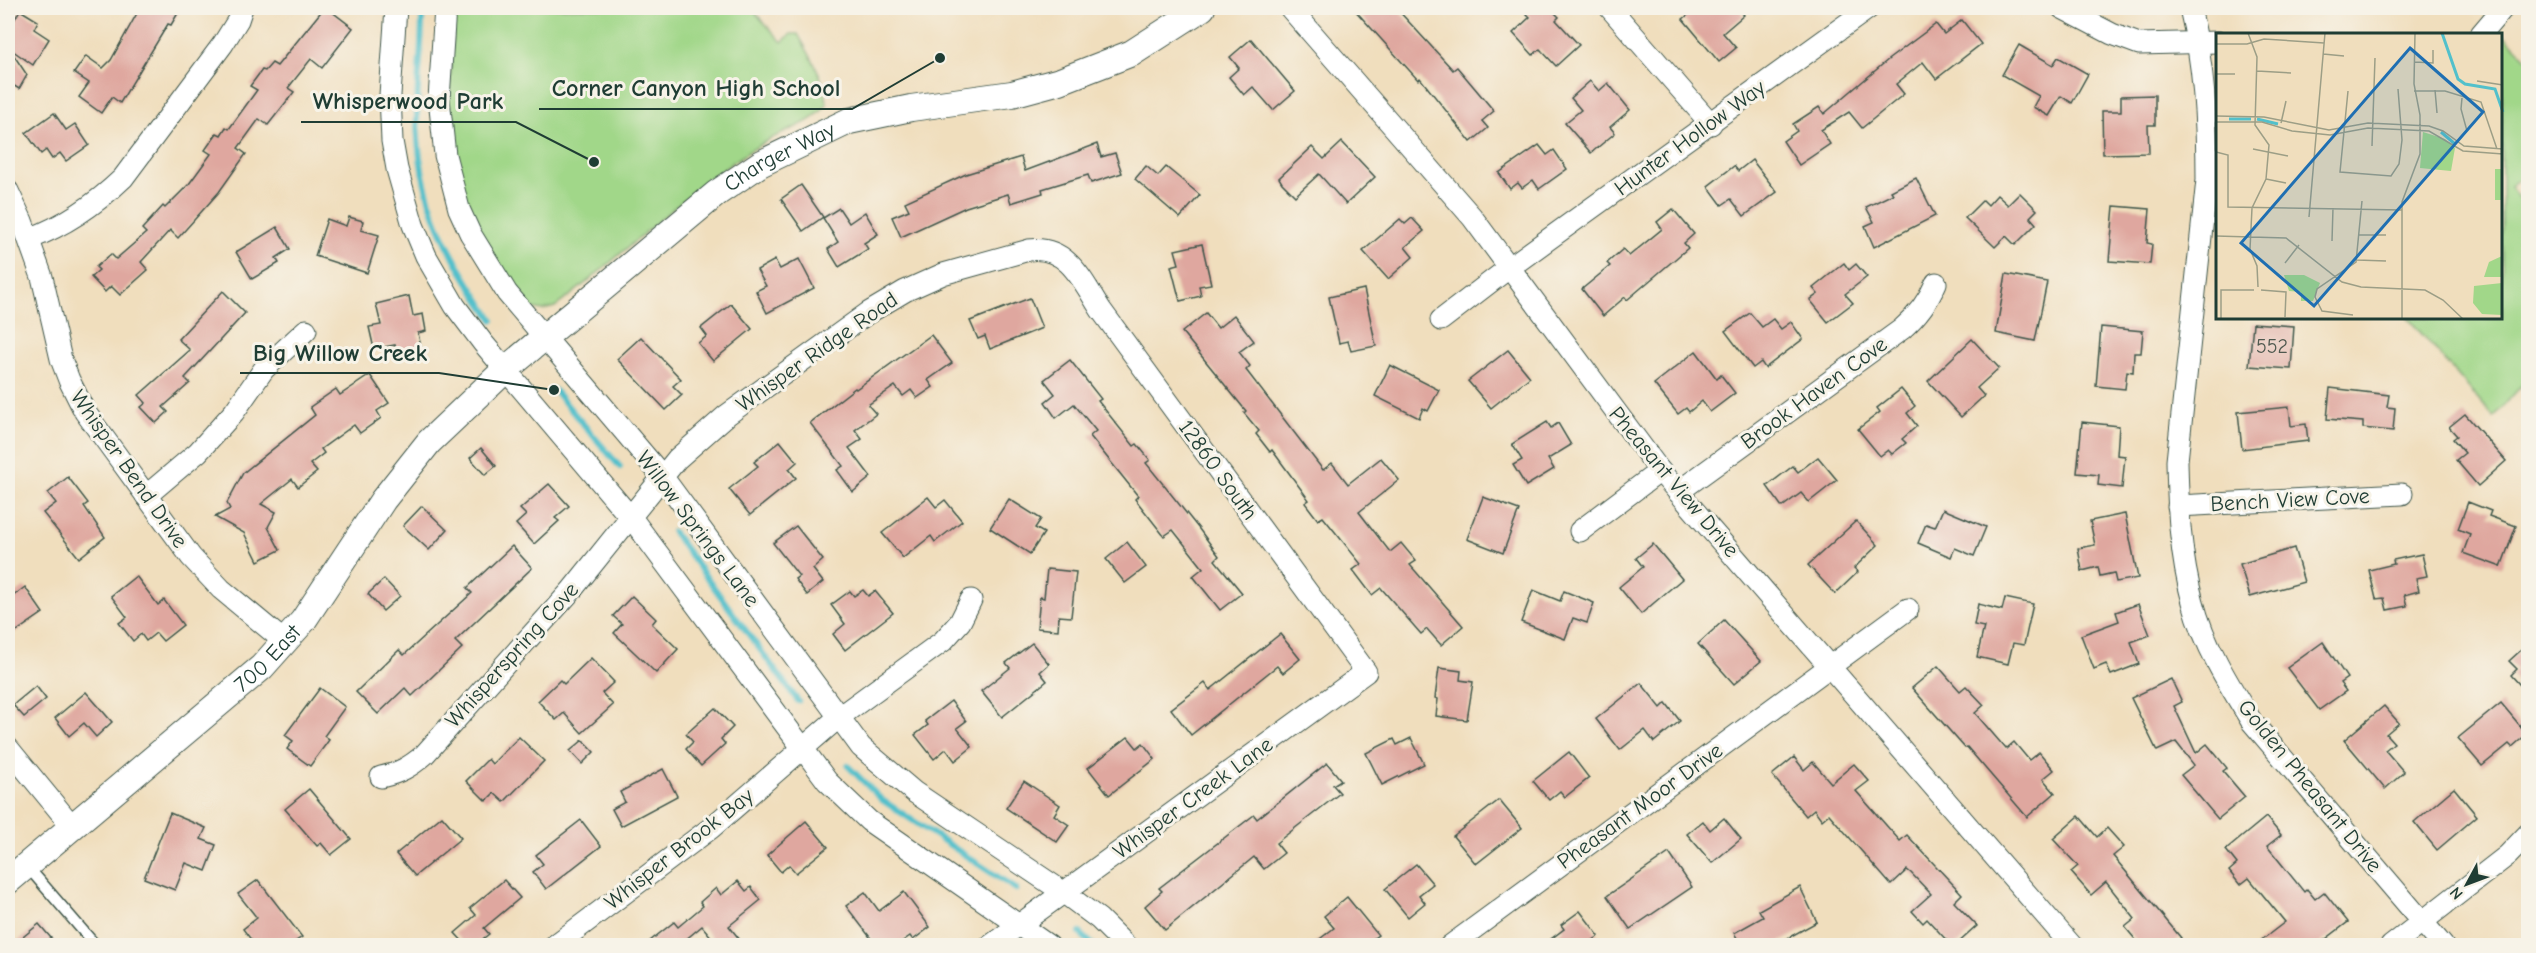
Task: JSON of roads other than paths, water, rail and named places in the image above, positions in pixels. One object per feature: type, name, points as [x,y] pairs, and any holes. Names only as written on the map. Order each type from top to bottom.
[{"type":"street","points":[[29,239],[77,216],[123,178],[223,44],[242,8]]},
{"type":"street","name":"Willow Springs Lane","points":[[396,8],[390,118],[395,160],[413,225],[442,285],[469,326],[630,516],[827,781],[869,821],[1049,945]]},
{"type":"street","name":"Willow Springs Lane","points":[[446,8],[440,99],[445,155],[459,209],[482,256],[507,293],[662,476],[861,747],[892,776],[1063,892],[1099,919],[1126,945]]},
{"type":"street","name":"Charger Way","points":[[481,392],[717,194],[783,151],[849,121],[911,108],[1020,92],[1084,74],[1132,53],[1202,8]]},
{"type":"street","name":"Pheasant View Drive","points":[[1290,8],[1447,188],[1510,267],[1631,435],[1660,471],[2072,945]]},
{"type":"street","points":[[1610,8],[1711,124]]},
{"type":"street","name":"Hunter Hollow Way","points":[[1441,320],[1510,267],[1869,8]]},
{"type":"street","points":[[2062,8],[2112,34],[2139,44],[2208,42]]},
{"type":"street","name":"Golden Pheasant Drive","points":[[2190,8],[2208,42],[2207,180],[2177,461],[2178,506],[2183,556],[2193,604],[2228,682],[2252,722],[2443,945]]},
{"type":"street","points":[[2482,33],[2503,8]]},
{"type":"street","name":"Whisper Bend Drive","points":[[8,191],[29,239],[42,277],[61,359],[69,380],[89,417],[177,540],[205,573],[285,642]]},
{"type":"street","name":"Whisper Ridge Road","points":[[630,516],[677,459],[727,415],[868,312],[904,291],[943,274],[1029,249],[1042,248],[1054,252],[1072,265]]},
{"type":"street","name":"12860 South","points":[[1072,265],[1101,310],[1366,672]]},
{"type":"street","name":"Brook Haven Cove","points":[[1678,492],[1902,328],[1918,315],[1929,300],[1936,283]]},
{"type":"street","points":[[146,496],[198,453],[234,412],[264,369],[306,330]]},
{"type":"street","name":"700 East","points":[[17,873],[242,687],[285,642],[323,594],[383,500],[406,469],[436,435],[481,392]]},
{"type":"street","points":[[1580,531],[1660,471]]},
{"type":"street","name":"Bench View Cove","points":[[2178,506],[2402,494]]},
{"type":"street","name":"Whisperspring Cove","points":[[381,777],[411,766],[424,754],[571,591],[630,516]]},
{"type":"street","name":"Whisper Brook Bay","points":[[554,945],[711,828],[839,717],[943,641],[960,622],[971,600]]},
{"type":"street","name":"Pheasant Moor Drive","points":[[1450,945],[1908,609]]},
{"type":"street","name":"Whisper Creek Lane","points":[[990,945],[1366,672]]},
{"type":"street","points":[[8,748],[72,826]]},
{"type":"street","points":[[2391,945],[2508,855],[2529,834]]},
{"type":"lane","points":[[17,873],[96,945]]},
{"type":"waterway","points":[[422,8],[417,113],[422,172],[437,223],[448,247],[493,320]]},
{"type":"waterway","points":[[554,390],[620,467]]},
{"type":"waterway","points":[[673,532],[798,701]]},
{"type":"waterway","points":[[848,766],[882,800],[1016,889]]},
{"type":"waterway","points":[[1080,933],[1094,946]]},
{"type":"place","name":"Corner Canyon High School","points":[[940,58]]},
{"type":"place","name":"Whisperwood Park","points":[[594,162]]},
{"type":"place","name":"Big Willow Creek","points":[[554,390]]}]
